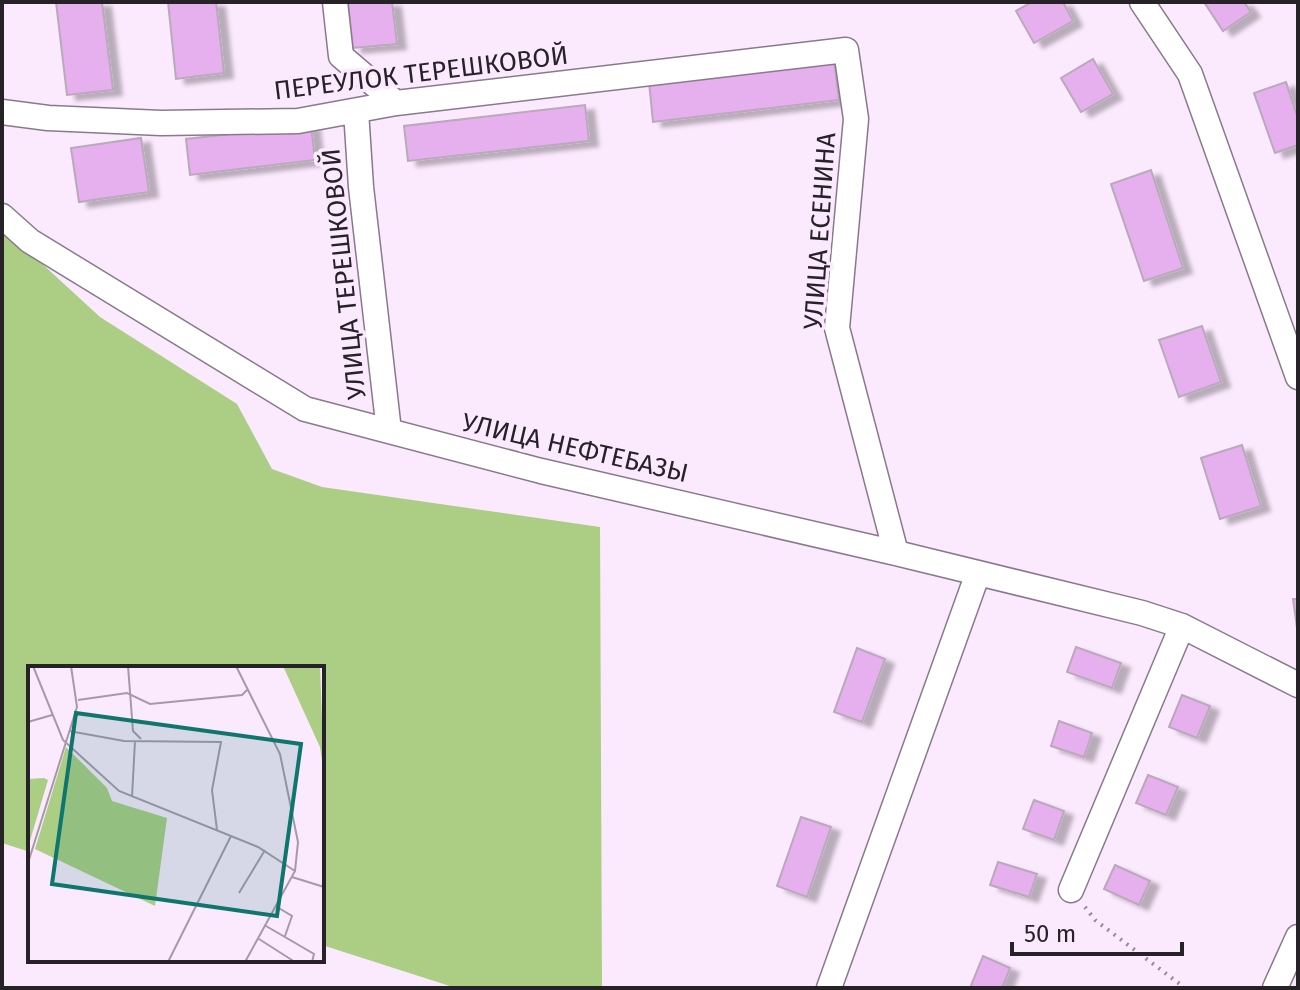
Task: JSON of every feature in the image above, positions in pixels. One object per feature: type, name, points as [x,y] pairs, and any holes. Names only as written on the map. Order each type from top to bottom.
[{"type":"street","points":[[335,2],[341,56],[396,103]]},
{"type":"street","points":[[1142,2],[1190,74],[1298,377]]},
{"type":"street","name":"ПЕРЕУЛОК ТЕРЕШКОВОЙ","points":[[2,112],[48,118],[161,123],[298,121],[396,103],[846,50]]},
{"type":"street","name":"УЛИЦА ЕСЕНИНА","points":[[846,50],[856,119],[837,328],[896,553]]},
{"type":"street","name":"УЛИЦА ТЕРЕШКОВОЙ","points":[[356,111],[361,187],[389,431]]},
{"type":"street","name":"УЛИЦА НЕФТЕБАЗЫ","points":[[2,216],[30,241],[305,409],[541,471],[1142,613],[1182,626],[1298,685]]},
{"type":"street","points":[[829,988],[978,573]]},
{"type":"street","points":[[1071,890],[1182,626]]},
{"type":"street","points":[[1275,988],[1297,940]]},
{"type":"path","points":[[1071,890],[1095,920],[1185,988]]},
{"type":"green space","points":[[2,227],[100,317],[237,404],[272,469],[322,487],[600,527],[602,988],[456,988],[324,946],[324,666],[28,666],[28,851],[2,843]]},
{"type":"building","points":[[56,2],[102,2],[113,90],[67,95]]},
{"type":"building","points":[[168,2],[216,2],[224,73],[176,79]]},
{"type":"building","points":[[348,2],[392,2],[397,44],[353,48]]},
{"type":"building","points":[[1032,2],[1063,2],[1073,21],[1034,43],[1016,11]]},
{"type":"building","points":[[1204,2],[1244,2],[1251,12],[1223,31]]},
{"type":"building","points":[[1093,59],[1113,94],[1081,112],[1061,78]]},
{"type":"building","points":[[834,60],[839,100],[653,122],[649,82]]},
{"type":"building","points":[[1286,82],[1298,119],[1298,145],[1275,153],[1254,93]]},
{"type":"building","points":[[585,105],[589,141],[408,161],[404,126]]},
{"type":"building","points":[[311,125],[315,160],[190,175],[186,139]]},
{"type":"building","points":[[141,138],[149,192],[79,202],[71,148]]},
{"type":"building","points":[[1151,170],[1183,268],[1144,281],[1111,184]]},
{"type":"building","points":[[1202,326],[1221,382],[1179,397],[1159,340]]},
{"type":"building","points":[[1242,445],[1261,506],[1220,519],[1201,458]]},
{"type":"building","points":[[1293,599],[1298,599],[1298,635]]},
{"type":"building","points":[[1076,647],[1121,663],[1112,688],[1067,672]]},
{"type":"building","points":[[857,648],[885,659],[862,722],[834,712]]},
{"type":"building","points":[[1182,695],[1210,706],[1197,738],[1169,727]]},
{"type":"building","points":[[1059,721],[1092,733],[1084,757],[1051,746]]},
{"type":"building","points":[[1148,775],[1178,787],[1166,815],[1136,803]]},
{"type":"building","points":[[1034,800],[1064,811],[1054,840],[1023,829]]},
{"type":"building","points":[[801,817],[831,827],[807,897],[777,886]]},
{"type":"building","points":[[998,862],[1037,874],[1029,897],[990,885]]},
{"type":"building","points":[[1115,865],[1150,881],[1139,905],[1104,889]]},
{"type":"building","points":[[983,956],[1010,968],[1002,988],[970,988]]}]
